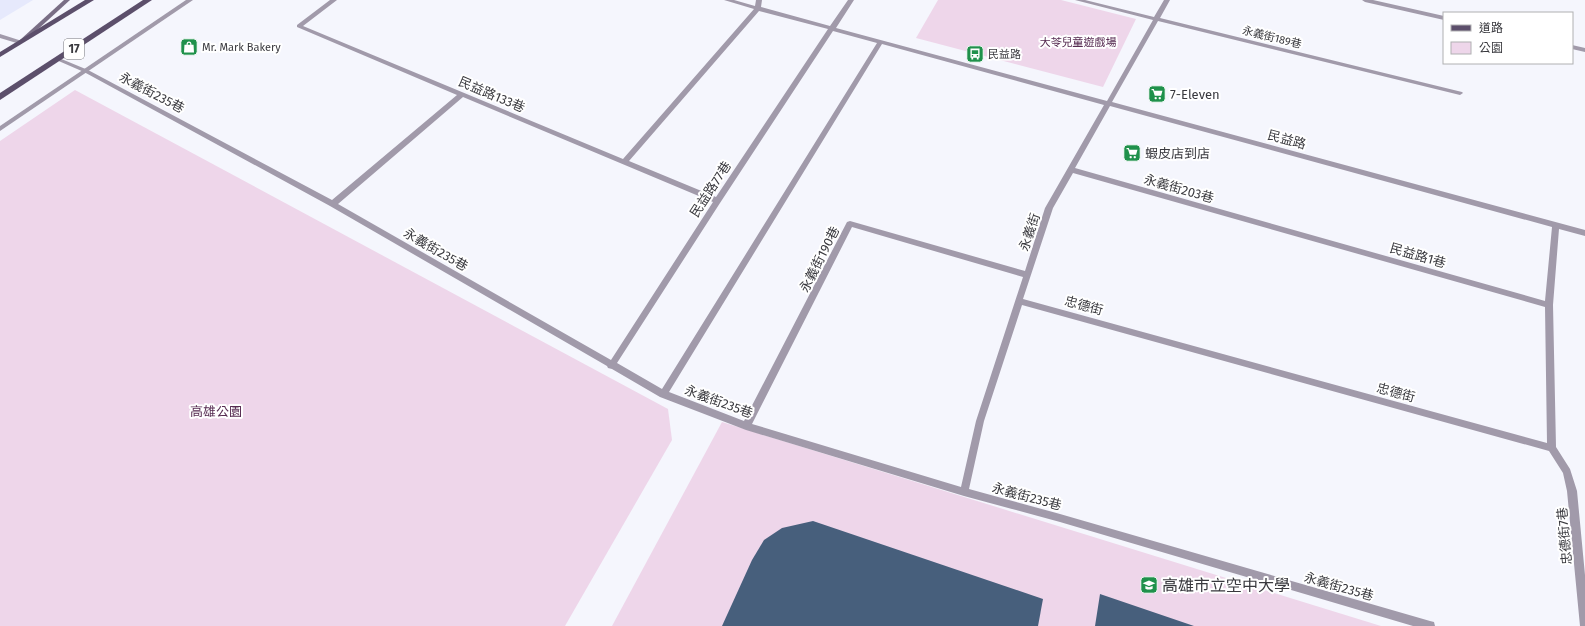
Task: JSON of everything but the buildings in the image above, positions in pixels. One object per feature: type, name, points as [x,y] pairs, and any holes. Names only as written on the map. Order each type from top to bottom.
[{"type":"main road","points":[[0,55],[90,0]]},
{"type":"main road","name":"17","points":[[0,97],[148,0]]},
{"type":"street","points":[[0,36],[20,42],[67,0]]},
{"type":"street","points":[[0,129],[190,0]]},
{"type":"street","name":"民益路133巷","points":[[334,0],[299,26],[717,201]]},
{"type":"street","name":"民益路","points":[[727,0],[1585,233]]},
{"type":"street","points":[[624,162],[758,8],[759,0]]},
{"type":"street","name":"民益路77巷","points":[[611,366],[717,201],[851,0]]},
{"type":"street","name":"永義街189巷","points":[[1078,0],[1460,93]]},
{"type":"street","name":"永義街","points":[[964,492],[980,421],[1049,208],[1072,170],[1108,103],[1167,0]]},
{"type":"street","points":[[1365,0],[1443,18]]},
{"type":"street","points":[[662,394],[881,41]]},
{"type":"street","points":[[1573,47],[1585,50]]},
{"type":"street","name":"永義街235巷","points":[[57,60],[86,71],[333,204],[611,366],[662,394],[746,426],[964,492],[1060,518],[1430,626]]},
{"type":"street","points":[[333,204],[462,94]]},
{"type":"street","name":"永義街203巷","points":[[1072,170],[1280,229]]},
{"type":"street","name":"永義街190巷","points":[[746,426],[850,224],[1027,275]]},
{"type":"street","points":[[1552,448],[1549,305],[1556,225]]},
{"type":"street","name":"民益路1巷","points":[[1280,229],[1549,305]]},
{"type":"street","name":"忠德街","points":[[1018,301],[1552,448]]},
{"type":"street","name":"忠德街7巷","points":[[1552,448],[1567,472],[1572,491],[1585,626]]},
{"type":"shaded area","points":[[0,0],[33,0],[0,20]]},
{"type":"green space","name":"大苓兒童遊戲場","points":[[938,0],[1061,0],[1136,19],[1103,87],[916,38]]},
{"type":"green space","name":"高雄公園","points":[[75,90],[668,409],[672,440],[565,626],[0,626],[0,141]]},
{"type":"green space","points":[[722,422],[1381,626],[612,626]]},
{"type":"place","name":"Mr. Mark Bakery","points":[[189,47]]},
{"type":"place","name":"民益路","points":[[975,54]]},
{"type":"place","name":"7-Eleven","points":[[1157,94]]},
{"type":"place","name":"蝦皮店到店","points":[[1132,153]]},
{"type":"place","name":"高雄市立空中大學","points":[[1149,585]]}]
